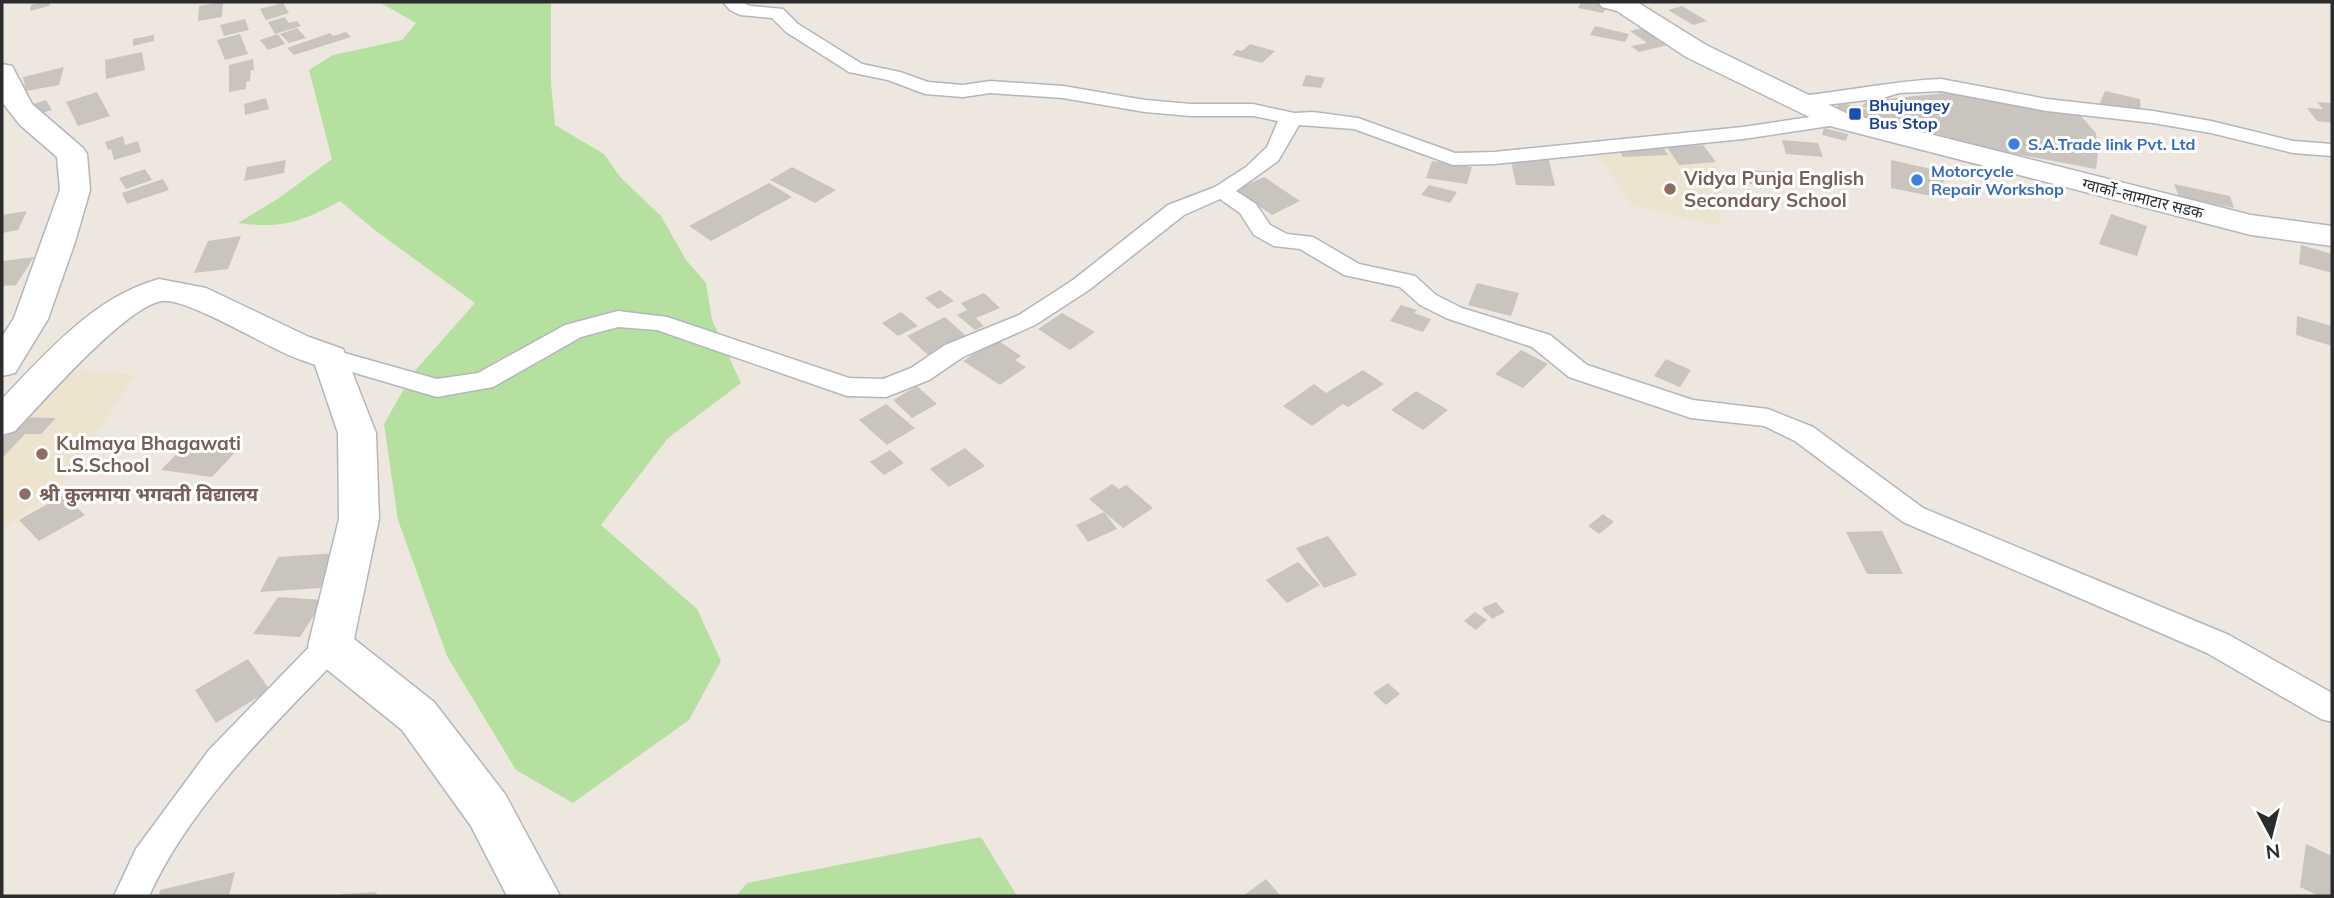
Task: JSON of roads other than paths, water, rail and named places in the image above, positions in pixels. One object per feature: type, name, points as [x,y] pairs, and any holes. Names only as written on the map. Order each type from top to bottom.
[{"type":"main road","name":"ग्वार्को-लामाटार सडक","points":[[1611,2],[1626,6],[1696,51],[1836,119],[2251,225],[2332,236]]},
{"type":"main road","points":[[2,72],[7,88],[22,114],[72,154],[75,190],[31,319],[2,364]]},
{"type":"main road","points":[[2,422],[63,358],[116,313],[127,304],[159,290],[194,296],[296,345],[330,357],[357,433],[359,519],[330,646],[418,716],[488,810],[534,896]]},
{"type":"street","points":[[732,2],[736,8],[751,12],[777,13],[792,28],[856,68],[893,76],[925,88],[1063,92],[1145,106],[1191,110],[1253,110],[1294,119],[1313,118],[1358,124],[1453,159],[1534,155],[1743,133],[1836,119]]},
{"type":"street","points":[[1800,102],[1883,92],[1896,86],[1941,85],[2047,105],[2200,125],[2293,147],[2332,150]]},
{"type":"street","points":[[330,357],[437,388],[484,382],[573,331],[618,319],[659,322],[847,387],[886,388],[920,374],[954,351],[1027,320],[1081,285],[1176,210],[1222,191],[1268,161],[1282,143],[1286,124],[1294,119]]},
{"type":"street","points":[[1222,191],[1248,209],[1262,230],[1282,241],[1305,242],[1352,270],[1407,281],[1427,300],[1454,313],[1541,341],[1578,371],[1691,409],[1768,418],[1804,434],[1913,515],[2218,644],[2332,709]]},
{"type":"street","points":[[131,896],[148,860],[220,760],[330,646]]},
{"type":"place","name":"Bhujungey Bus Stop","points":[[1855,114]]},
{"type":"place","name":"S.A.Trade link Pvt. Ltd","points":[[2014,144]]},
{"type":"place","name":"Motorcycle Repair Workshop","points":[[1917,180]]},
{"type":"place","name":"Vidya Punja English Secondary School","points":[[1670,189]]},
{"type":"place","name":"Kulmaya Bhagawati L.S.School","points":[[42,454]]},
{"type":"place","name":"श्री कुलमाया भगवती विद्यालय","points":[[25,494]]}]
